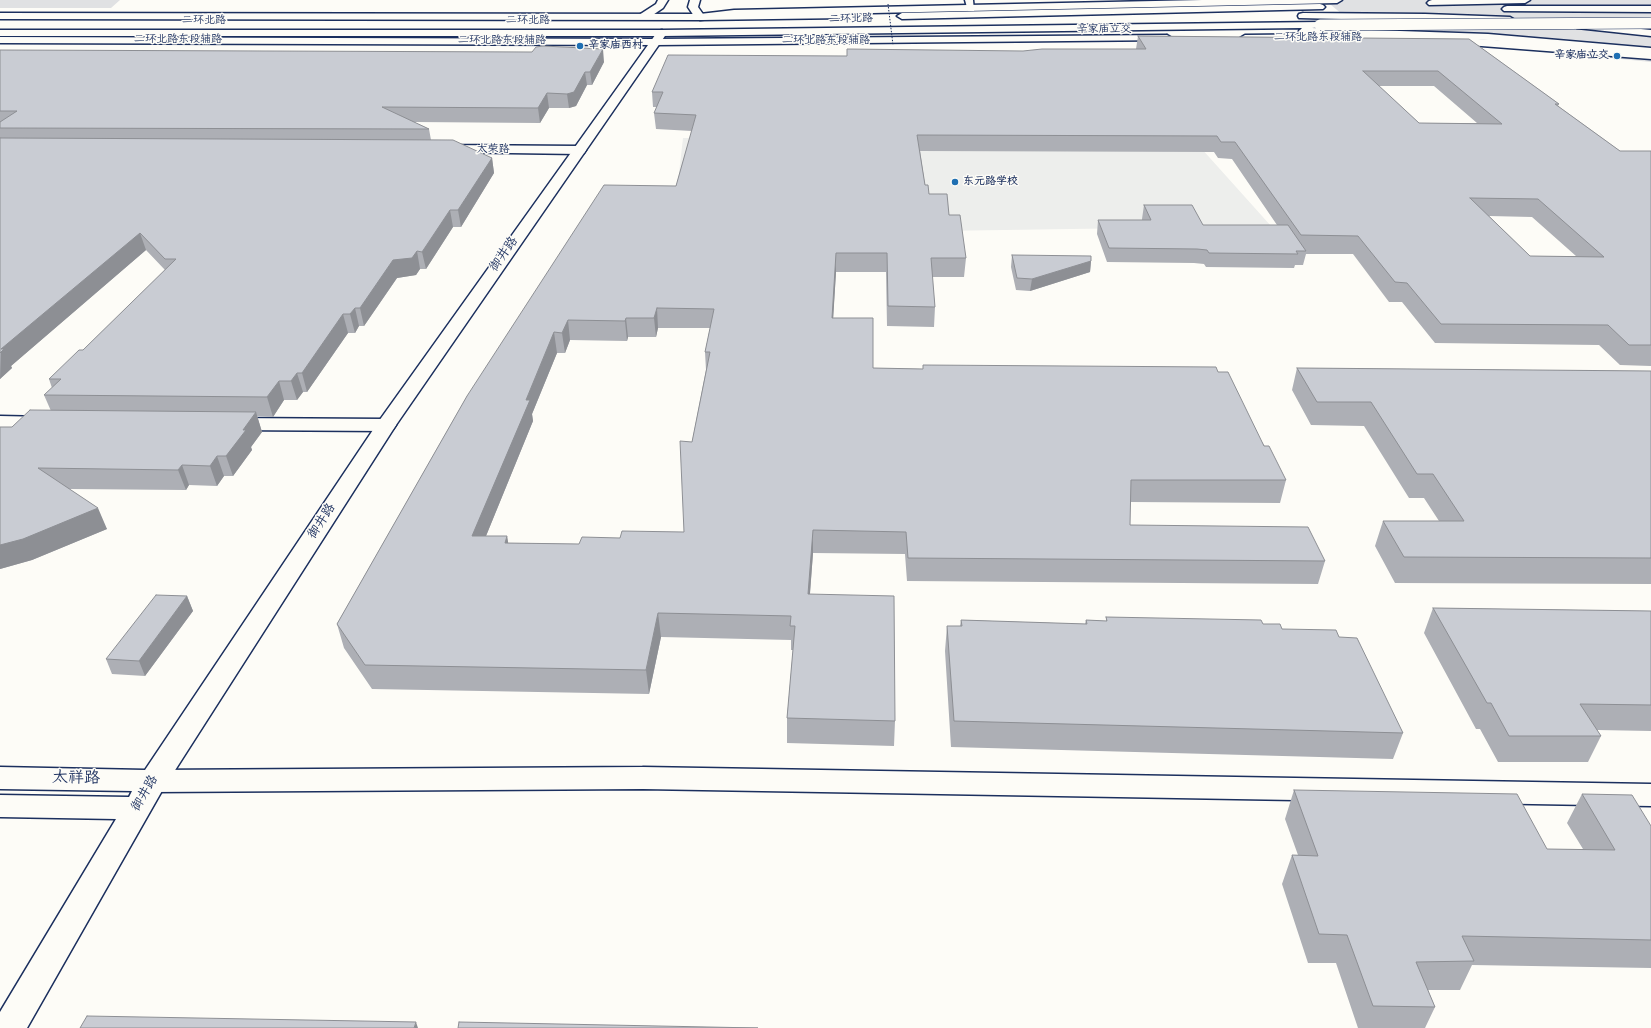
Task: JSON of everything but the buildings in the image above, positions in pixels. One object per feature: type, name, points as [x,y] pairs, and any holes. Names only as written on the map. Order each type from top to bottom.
[{"type":"main road","points":[[643,17],[660,6],[662,0]]},
{"type":"main road","points":[[695,0],[693,7],[700,17],[881,16],[1348,6]]},
{"type":"main road","name":"二环北路东段辅路","points":[[0,16],[700,17],[734,12],[970,4],[1337,0]]},
{"type":"main road","points":[[1425,4],[1525,0]]},
{"type":"main road","points":[[1208,10],[1651,9]]},
{"type":"main road","name":"二环北路","points":[[658,33],[881,16]]},
{"type":"main road","name":"二环北路","points":[[0,22],[658,33],[1000,22],[1230,17],[1467,18],[1508,20],[1651,33]]},
{"type":"main road","name":"辛家庙立交","points":[[1055,30],[1651,23]]},
{"type":"main road","points":[[1531,24],[1651,28]]},
{"type":"main road","name":"二环北路","points":[[0,33],[720,33],[1055,30]]},
{"type":"main road","name":"辛家庙立交","points":[[1055,30],[1329,31],[1488,37],[1651,51]]},
{"type":"main road","name":"二环北路东段辅路","points":[[0,40],[658,33],[1180,38]]},
{"type":"main road","name":"御井路","points":[[9,1028],[152,781],[386,425],[579,150],[658,33]]},
{"type":"main road","name":"二环北路东段辅路","points":[[1235,38],[1338,37],[1429,39],[1511,44],[1651,56]]},
{"type":"main road","name":"太荣路","points":[[428,149],[579,150]]},
{"type":"main road","points":[[0,422],[63,423]]},
{"type":"main road","points":[[213,424],[386,425]]},
{"type":"main road","name":"太祥路","points":[[0,778],[152,781],[642,778],[1651,795]]},
{"type":"main road","name":"太祥路","points":[[0,806],[137,808]]},
{"type":"path","points":[[888,4],[893,45]]},
{"type":"shaded area","points":[[0,0],[120,0],[111,8],[0,8]]},
{"type":"shaded area","points":[[1325,0],[1651,0],[1651,62],[1489,46],[1378,44]]},
{"type":"shaded area","name":"东元路学校","points":[[683,138],[1192,138],[1271,226],[672,235]]},
{"type":"place","name":"辛家庙西村","points":[[580,46]]},
{"type":"place","name":"辛家庙立交","points":[[1617,56]]},
{"type":"place","name":"东元路学校","points":[[955,182]]}]
